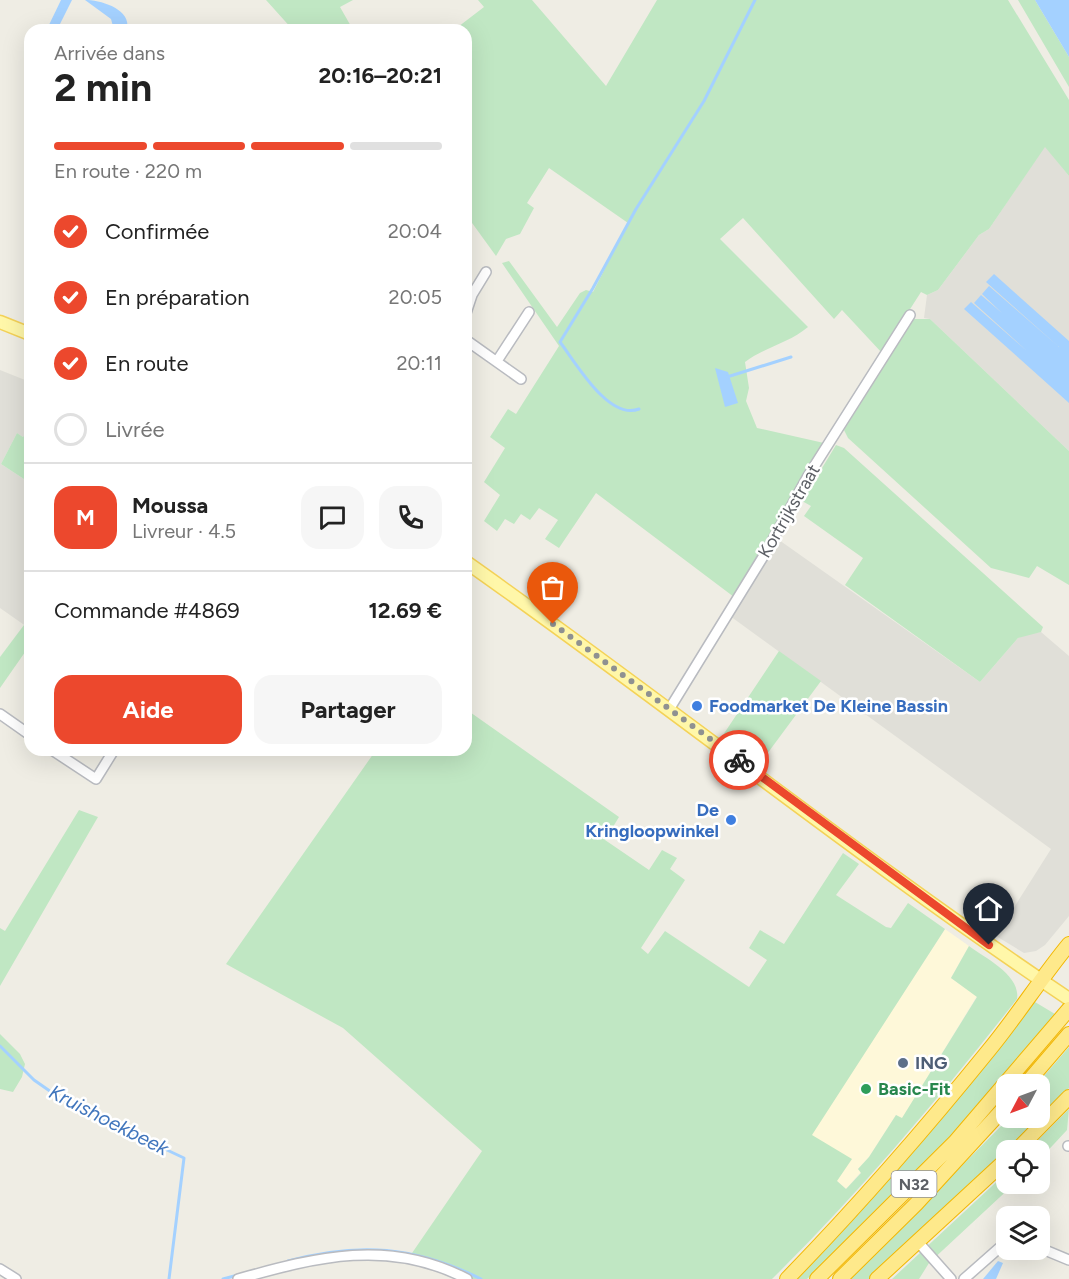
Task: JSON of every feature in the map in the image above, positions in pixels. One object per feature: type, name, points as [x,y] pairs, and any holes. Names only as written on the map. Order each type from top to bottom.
[{"type":"highway","points":[[786,1279],[877,1183],[930,1121],[991,1048],[1069,944]]},
{"type":"highway","name":"N32","points":[[817,1279],[955,1142],[1069,1002]]},
{"type":"highway","points":[[1035,1074],[1069,1034]]},
{"type":"highway","points":[[1027,1140],[1069,1097]]},
{"type":"highway","name":"N32","points":[[840,1279],[916,1204],[996,1117]]},
{"type":"highway","points":[[877,1279],[919,1243],[996,1170]]},
{"type":"main road","points":[[0,322],[24,332]]},
{"type":"main road","points":[[472,566],[670,708],[928,902],[1069,1002]]},
{"type":"street","points":[[472,295],[486,272]]},
{"type":"street","points":[[497,361],[530,312]]},
{"type":"street","name":"Kortrijkstraat","points":[[670,708],[766,552],[808,476],[910,315]]},
{"type":"street","points":[[472,343],[521,379]]},
{"type":"street","points":[[0,714],[24,731]]},
{"type":"street","points":[[61,756],[96,779],[110,756]]},
{"type":"street","points":[[919,1243],[951,1279]]},
{"type":"street","points":[[964,1279],[996,1251]]},
{"type":"street","points":[[1050,1252],[1069,1260]]},
{"type":"street","points":[[238,1279],[311,1260],[352,1253],[411,1258],[467,1279]]},
{"type":"street","points":[[0,1269],[16,1279]]},
{"type":"shaded area","points":[[1045,146],[1069,176],[1069,451],[930,319],[924,318],[927,295],[938,290],[979,235],[989,229]]},
{"type":"shaded area","points":[[0,370],[24,380],[24,436],[17,433],[1,464],[24,479],[24,625],[0,608]]},
{"type":"shaded area","points":[[779,540],[980,682],[1018,638],[1026,634],[1041,632],[1069,656],[1069,916],[1045,945],[1036,951],[1024,953],[996,936],[1051,849],[730,616]]},
{"type":"shaded area","points":[[945,929],[969,946],[951,978],[977,996],[902,1119],[896,1115],[869,1157],[858,1169],[861,1172],[846,1189],[837,1181],[811,1135]]},
{"type":"green space","points":[[266,0],[353,0],[340,7],[350,24],[288,24]]},
{"type":"green space","points":[[478,0],[532,0],[606,86],[657,0],[1008,0],[1069,100],[1069,176],[1045,147],[989,229],[979,235],[938,290],[927,295],[921,292],[882,353],[842,310],[834,319],[743,218],[720,239],[808,327],[745,362],[749,388],[746,401],[757,428],[824,443],[734,597],[596,493],[559,548],[545,539],[558,520],[539,508],[530,520],[521,514],[514,524],[505,519],[497,531],[484,521],[500,495],[484,482],[505,448],[490,437],[508,409],[516,414],[559,346],[502,263],[509,261],[557,327],[580,293],[586,290],[593,292],[628,223],[549,168],[527,203],[534,208],[520,234],[506,239],[496,256],[472,223],[472,24],[462,24],[484,7]]},
{"type":"green space","points":[[1018,0],[1035,0],[1069,57],[1069,87]]},
{"type":"green space","points":[[913,319],[930,319],[1069,451],[1069,585],[1037,566],[1029,578],[991,568],[848,438],[844,430]]},
{"type":"green space","points":[[17,433],[23,437],[24,479],[1,464]]},
{"type":"green space","points":[[836,445],[844,448],[1043,627],[1041,632],[1018,638],[980,682],[845,585],[863,558],[804,516],[811,506],[802,501]]},
{"type":"green space","points":[[24,625],[24,654],[0,688],[0,657]]},
{"type":"green space","points":[[779,651],[821,681],[761,762],[723,735]]},
{"type":"green space","points":[[472,714],[619,817],[605,840],[649,870],[662,850],[677,858],[670,869],[685,880],[641,948],[648,954],[665,931],[749,987],[767,960],[749,948],[760,930],[784,944],[843,853],[859,864],[836,895],[886,927],[891,928],[908,903],[945,929],[812,1135],[852,1159],[837,1181],[846,1189],[861,1173],[858,1169],[869,1157],[896,1115],[902,1118],[977,997],[951,978],[969,946],[1008,975],[1017,990],[1017,999],[899,1143],[772,1279],[471,1279],[410,1256],[482,1151],[343,1028],[226,964],[372,756],[472,756]]},
{"type":"green space","points":[[79,810],[98,817],[0,986],[0,928],[5,931]]},
{"type":"green space","points":[[1035,1002],[1055,1014],[1005,1074],[996,1074],[996,1085],[906,1185],[807,1279],[792,1279]]},
{"type":"green space","points":[[0,1034],[20,1054],[25,1064],[22,1077],[13,1092],[0,1089]]},
{"type":"green space","points":[[1069,1047],[1069,1088],[1050,1108],[1050,1074],[1046,1074]]},
{"type":"green space","points":[[1069,1109],[1067,1130],[1050,1148],[1050,1140],[1038,1140]]},
{"type":"green space","points":[[999,1128],[1031,1128],[1020,1140],[996,1140],[996,1163],[871,1279],[850,1279]]},
{"type":"green space","points":[[996,1182],[996,1194],[1003,1194],[929,1263],[919,1279],[892,1279]]},
{"type":"water","points":[[61,0],[72,0],[60,24],[49,24]]},
{"type":"water","points":[[85,0],[114,7],[125,16],[127,24],[112,24],[111,19]]},
{"type":"water","points":[[1035,0],[1069,0],[1069,57]]},
{"type":"water","points":[[994,274],[1069,341],[1069,403],[964,309],[971,302],[1027,351],[974,303],[981,295],[1002,313],[982,294],[989,286],[1059,347],[986,282]]},
{"type":"water","points":[[715,368],[728,372],[738,403],[725,407]]},
{"type":"water","points":[[998,1261],[1003,1263],[996,1279],[983,1279]]},
{"type":"waterway","points":[[639,409],[628,410],[616,407],[605,399],[584,376],[560,342],[593,288],[636,209],[704,101],[755,0]]},
{"type":"waterway","points":[[727,377],[791,357]]},
{"type":"waterway","name":"Kruishoekbeek","points":[[0,1046],[34,1080],[67,1103],[184,1158],[169,1279]]},
{"type":"waterway","name":"Kruishoekbeek","points":[[288,1261],[339,1251],[386,1250],[433,1260],[481,1279]]},
{"type":"waterway","name":"Kruishoekbeek","points":[[223,1279],[238,1275]]},
{"type":"way so far","points":[[553,624],[739,760]]},
{"type":"place","name":"Foodmarket De Kleine Bassin","points":[[697,706]]},
{"type":"place","name":"De Kringloopwinkel","points":[[731,820]]},
{"type":"place","name":"ING","points":[[903,1063]]},
{"type":"place","name":"Basic-Fit","points":[[866,1089]]},
{"type":"route","points":[[739,760],[989,945]]}]
